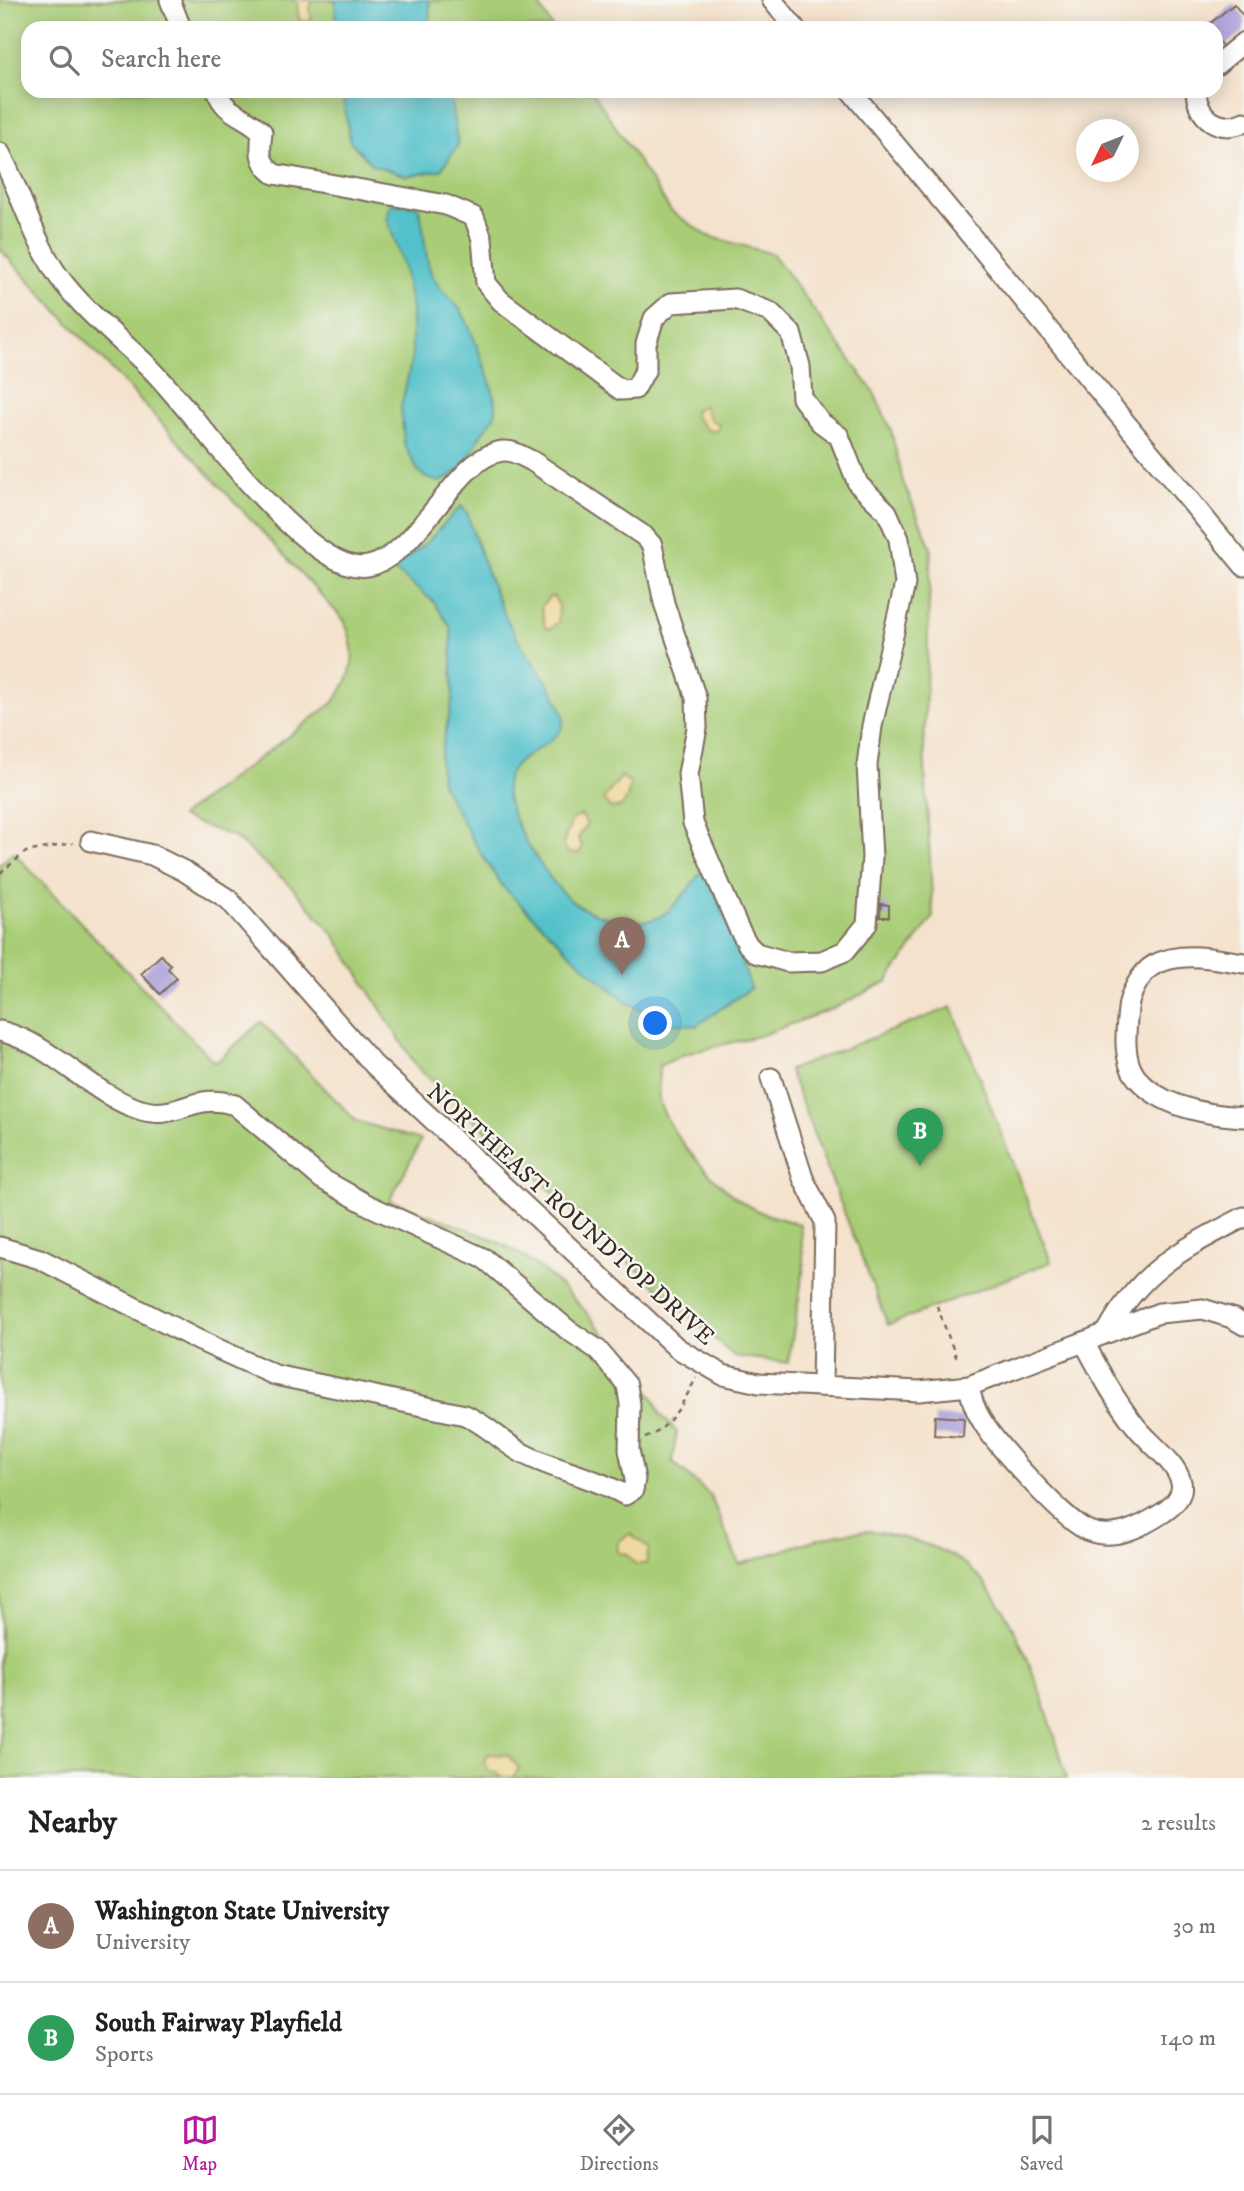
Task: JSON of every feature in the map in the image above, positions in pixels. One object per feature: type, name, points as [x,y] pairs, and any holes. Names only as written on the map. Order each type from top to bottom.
[{"type":"street","points":[[170,0],[178,21]]},
{"type":"street","points":[[772,0],[789,21]]},
{"type":"street","points":[[1223,59],[1244,42]]},
{"type":"street","points":[[0,153],[59,277],[178,398],[265,502],[319,548],[341,561],[366,567],[385,561],[407,542],[454,484],[488,457],[500,451],[514,452],[532,461],[644,536],[652,545],[664,603],[696,698],[697,728],[688,774],[693,823],[738,927],[748,946],[756,953],[788,962],[822,961],[845,951],[867,924],[872,857],[867,765],[872,726],[905,584],[899,539],[887,512],[858,484],[839,436],[820,422],[802,398],[800,366],[791,333],[770,312],[735,299],[671,303],[654,318],[641,381],[635,389],[621,390],[501,301],[486,283],[482,239],[474,217],[446,205],[274,174],[265,167],[260,156],[262,132],[252,122],[231,112],[219,98]]},
{"type":"street","points":[[857,98],[1244,566]]},
{"type":"street","points":[[1197,98],[1200,110],[1210,121],[1227,127],[1244,122]]},
{"type":"street","name":"NORTHEAST ROUNDTOP DRIVE","points":[[91,841],[152,855],[184,870],[228,899],[365,1056],[425,1116],[677,1348],[703,1366],[738,1380],[919,1391],[969,1386],[1159,1313],[1203,1309],[1232,1318],[1244,1325]]},
{"type":"street","points":[[1244,963],[1190,955],[1153,965],[1129,995],[1124,1040],[1135,1076],[1165,1101],[1223,1116],[1244,1116]]},
{"type":"street","points":[[0,1031],[38,1044],[102,1090],[155,1114],[170,1112],[203,1100],[218,1099],[235,1105],[322,1179],[370,1206],[485,1259],[615,1368],[627,1385],[630,1404],[628,1435],[635,1479],[633,1490],[625,1494],[594,1478],[554,1467],[521,1452],[484,1423],[465,1415],[306,1382],[250,1366],[40,1259],[0,1247]]},
{"type":"street","points":[[771,1077],[803,1178],[825,1222],[822,1386]]},
{"type":"street","points":[[1107,1332],[1129,1294],[1146,1276],[1206,1237],[1244,1217]]},
{"type":"street","points":[[969,1386],[976,1409],[989,1431],[1064,1515],[1078,1526],[1103,1534],[1127,1531],[1157,1517],[1181,1496],[1179,1477],[1135,1426],[1084,1342]]},
{"type":"path","points":[[0,873],[26,852],[48,846],[91,841]]},
{"type":"path","points":[[937,1306],[958,1362]]},
{"type":"path","points":[[628,1435],[645,1438],[656,1434],[686,1397],[703,1366]]},
{"type":"green space","points":[[0,0],[536,0],[549,21],[21,21],[21,98],[597,98],[671,211],[708,236],[773,254],[873,391],[891,430],[903,482],[931,547],[924,747],[933,917],[887,982],[832,1009],[762,1035],[685,1054],[659,1066],[658,1093],[662,1109],[669,1123],[703,1167],[745,1203],[763,1213],[800,1224],[804,1267],[788,1363],[734,1356],[668,1298],[417,1067],[333,933],[289,884],[234,837],[180,817],[333,703],[350,673],[352,653],[348,632],[344,620],[0,249]]},
{"type":"green space","points":[[13,852],[215,1063],[261,1022],[356,1121],[421,1140],[390,1200],[496,1241],[544,1271],[565,1290],[604,1332],[655,1400],[660,1414],[677,1432],[672,1461],[710,1495],[739,1564],[819,1539],[869,1531],[927,1545],[953,1556],[968,1567],[985,1584],[1016,1635],[1052,1726],[1067,1778],[0,1778],[0,864]]},
{"type":"green space","points":[[952,1007],[1051,1262],[888,1325],[789,1070]]},
{"type":"sand","points":[[297,0],[313,0],[309,10],[312,17],[309,21],[299,20]]},
{"type":"sand","points":[[704,406],[710,419],[719,424],[717,431],[707,430],[695,417],[694,410]]},
{"type":"sand","points":[[550,596],[554,597],[559,606],[558,622],[550,629],[545,627],[541,607]]},
{"type":"sand","points":[[622,776],[630,784],[627,799],[621,807],[610,808],[603,799]]},
{"type":"sand","points":[[581,815],[587,824],[578,838],[582,847],[579,853],[568,853],[563,844],[572,820]]},
{"type":"sand","points":[[630,1534],[649,1548],[646,1564],[635,1564],[626,1553],[620,1554],[617,1549],[619,1541]]},
{"type":"sand","points":[[487,1754],[508,1755],[519,1768],[514,1777],[503,1778],[496,1772],[489,1771],[484,1762]]},
{"type":"water","points":[[335,0],[430,0],[429,21],[336,21]]},
{"type":"water","points":[[343,98],[450,98],[458,145],[441,170],[407,176],[372,165],[350,141]]},
{"type":"water","points":[[391,204],[418,206],[432,276],[459,308],[469,326],[495,401],[494,416],[469,457],[455,473],[440,482],[426,478],[418,471],[404,444],[401,407],[412,358],[412,308],[403,264],[387,218]]},
{"type":"water","points":[[461,506],[467,513],[488,576],[508,622],[554,694],[563,714],[559,733],[520,761],[507,779],[510,808],[517,825],[537,860],[559,889],[578,905],[601,916],[628,921],[654,919],[664,914],[681,898],[706,867],[751,988],[696,1026],[665,1021],[628,1003],[587,969],[504,888],[481,854],[441,783],[440,757],[453,697],[451,628],[433,601],[393,569],[426,543]]},
{"type":"building","points":[[1234,4],[1244,17],[1244,31],[1223,47],[1223,21],[1213,21]]},
{"type":"building","points":[[881,904],[889,905],[889,917],[880,917]]},
{"type":"building","points":[[161,955],[171,965],[168,969],[177,978],[160,994],[141,974]]},
{"type":"building","points":[[935,1416],[964,1418],[963,1437],[934,1435]]},
{"type":"place","name":"Washington State University","points":[[622,975]]},
{"type":"place","name":"South Fairway Playfield","points":[[920,1166]]}]
